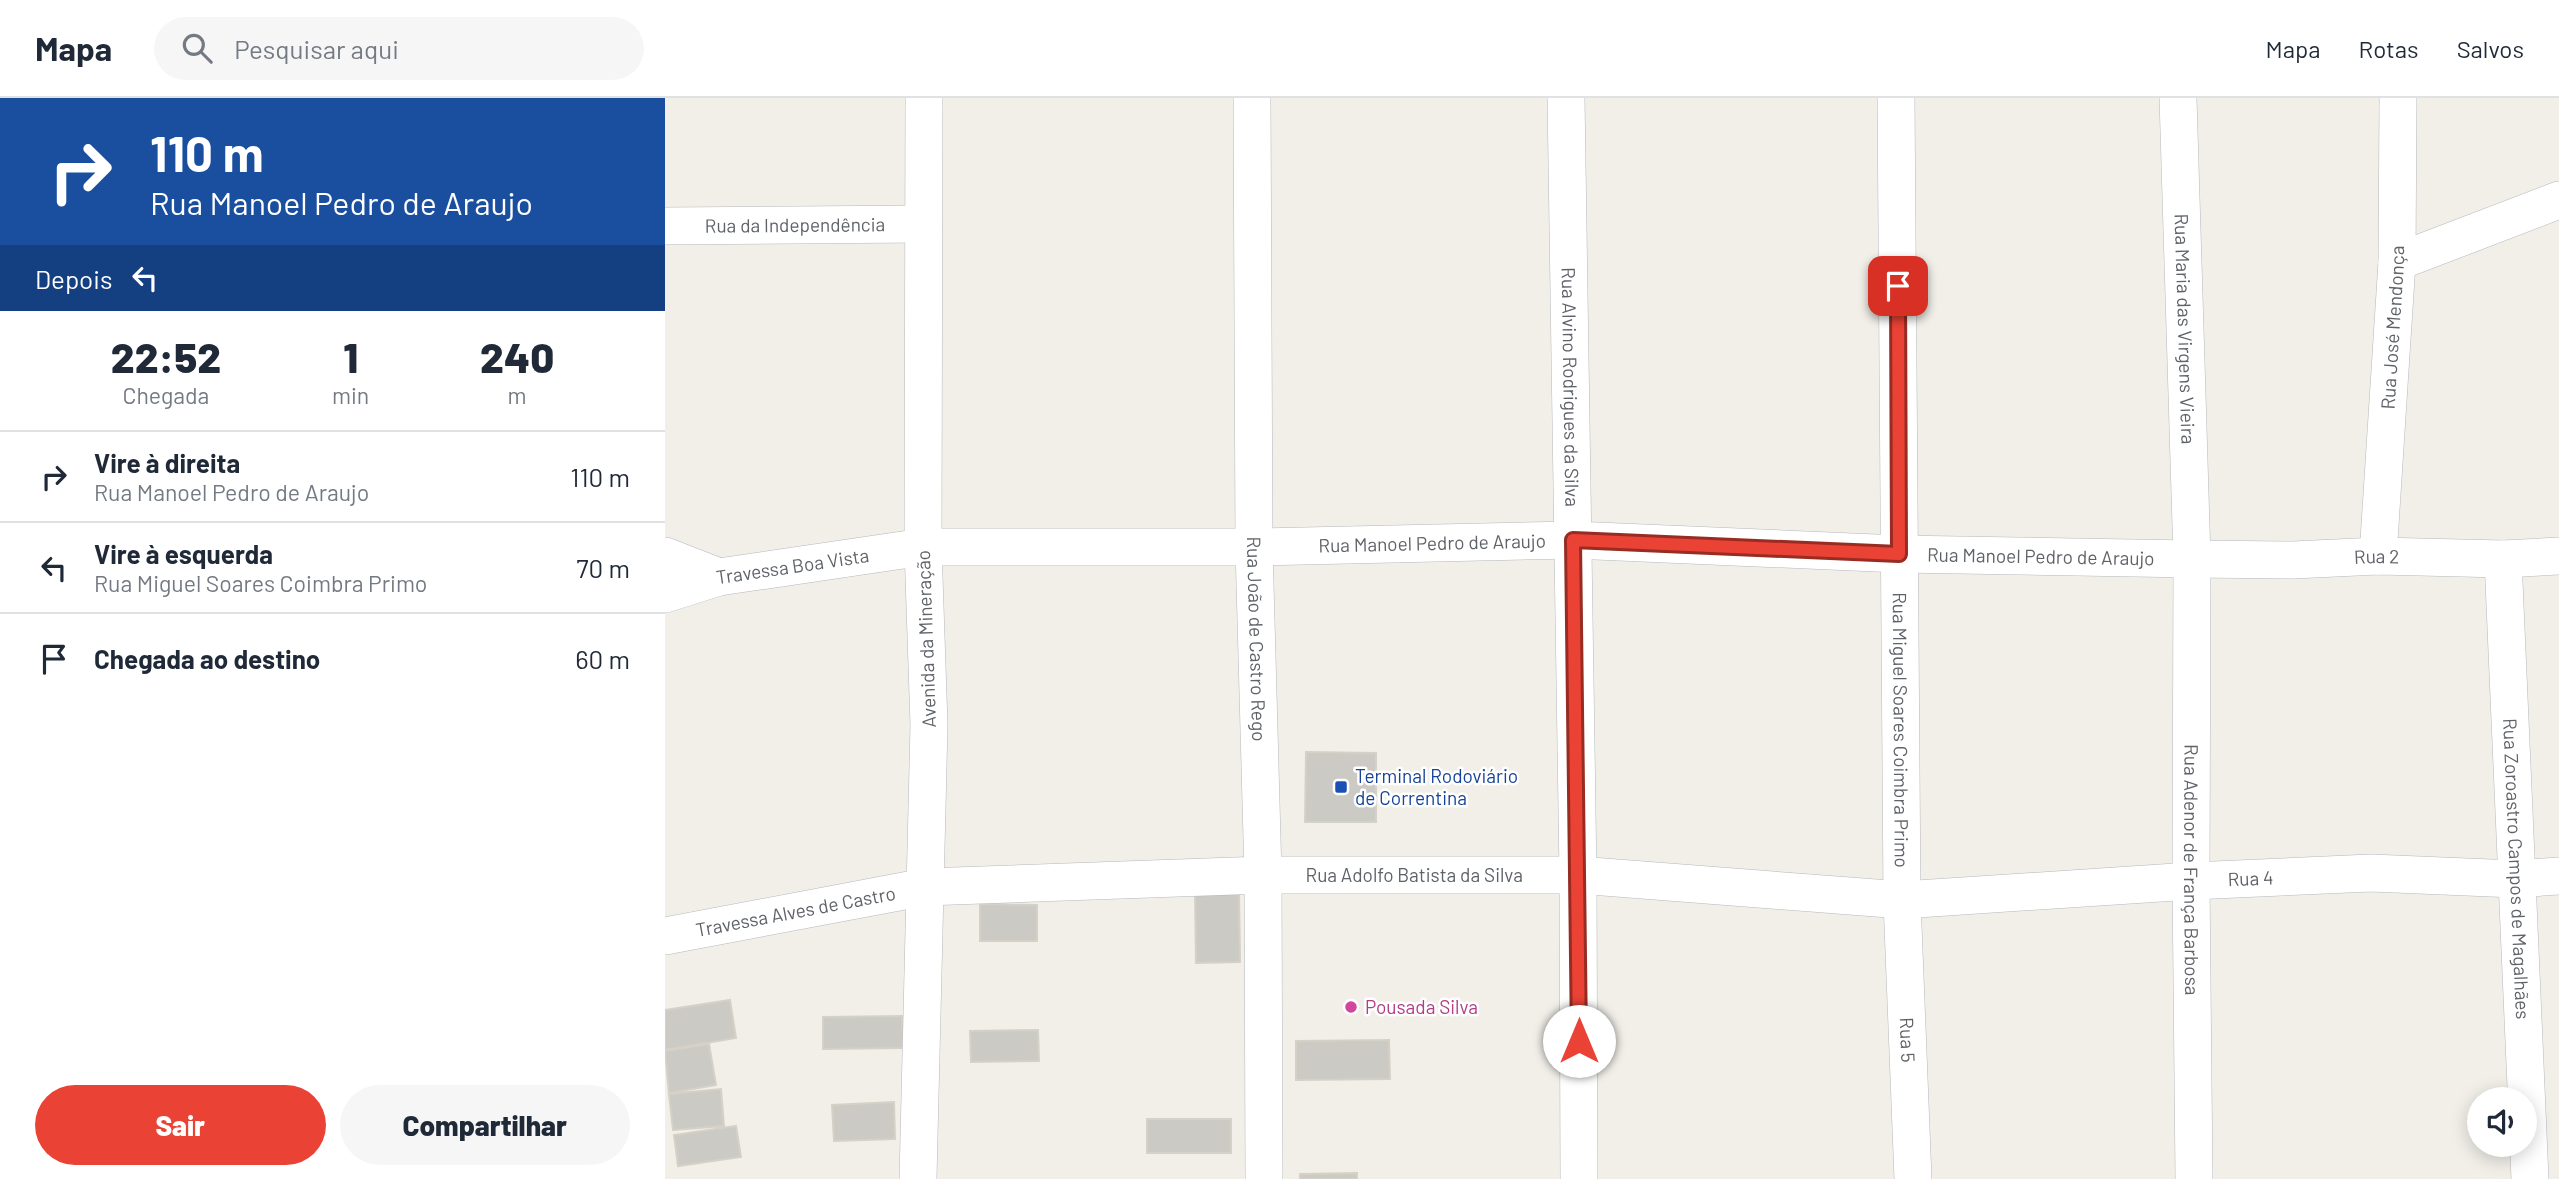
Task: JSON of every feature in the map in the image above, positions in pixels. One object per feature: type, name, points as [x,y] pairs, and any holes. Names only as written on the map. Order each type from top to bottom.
[{"type":"street","name":"Avenida da Mineração","points":[[918,1179],[929,725],[923,547],[924,98]]},
{"type":"street","name":"Rua João de Castro Rego","points":[[1252,98],[1254,547],[1263,875],[1264,1179]]},
{"type":"street","name":"Rua Alvino Rodrigues da Silva","points":[[1566,98],[1578,875],[1579,1179]]},
{"type":"street","name":"Rua Miguel Soares Coimbra Primo","points":[[1896,98],[1902,900]]},
{"type":"street","name":"Rua Maria das Virgens Vieira","points":[[2178,98],[2192,559]]},
{"type":"street","name":"Rua José Mendonça","points":[[2378,556],[2397,262],[2398,98]]},
{"type":"street","points":[[2397,262],[2559,200]]},
{"type":"street","name":"Rua da Independência","points":[[665,226],[922,224]]},
{"type":"street","name":"Rua Manoel Pedro de Araujo","points":[[923,547],[1254,547],[1573,540],[1899,554],[2192,559]]},
{"type":"street","name":"Travessa Boa Vista","points":[[665,594],[719,577],[923,547]]},
{"type":"street","points":[[665,556],[719,577]]},
{"type":"street","name":"Rua 2","points":[[2192,559],[2293,560],[2378,556],[2503,559],[2559,556]]},
{"type":"street","name":"Rua Adenor de França Barbosa","points":[[2192,559],[2194,1179]]},
{"type":"street","name":"Rua Zoroastro Campos de Magalhães","points":[[2503,559],[2530,1179]]},
{"type":"street","name":"Rua 4","points":[[1902,900],[2191,881],[2371,873],[2515,879],[2559,876]]},
{"type":"street","name":"Rua Adolfo Batista da Silva","points":[[925,887],[1263,875],[1578,875],[1902,900]]},
{"type":"street","name":"Travessa Alves de Castro","points":[[665,936],[925,887]]},
{"type":"street","name":"Rua 5","points":[[1902,900],[1913,1179]]},
{"type":"building","name":"Terminal Rodoviário de Correntina","points":[[1306,752],[1376,753],[1376,822],[1305,822]]},
{"type":"building","points":[[1239,891],[1240,962],[1196,963],[1195,892]]},
{"type":"building","points":[[980,904],[1037,905],[1037,941],[980,941]]},
{"type":"building","points":[[730,1000],[736,1038],[665,1050],[665,1010]]},
{"type":"building","points":[[902,1016],[903,1048],[823,1049],[823,1017]]},
{"type":"building","points":[[1038,1030],[1039,1061],[971,1062],[970,1031]]},
{"type":"building","points":[[1389,1040],[1390,1079],[1296,1080],[1296,1041]]},
{"type":"building","points":[[709,1044],[716,1085],[669,1093],[665,1051]]},
{"type":"building","points":[[721,1089],[724,1126],[673,1130],[669,1094]]},
{"type":"building","points":[[894,1102],[895,1139],[834,1141],[832,1105]]},
{"type":"building","points":[[1147,1119],[1231,1119],[1231,1153],[1147,1153]]},
{"type":"building","points":[[736,1126],[741,1157],[678,1166],[674,1135]]},
{"type":"building","points":[[1357,1173],[1357,1179],[1300,1179],[1300,1174]]},
{"type":"place","name":"Terminal Rodoviário de Correntina","points":[[1341,787]]},
{"type":"place","name":"Pousada Silva","points":[[1351,1007]]},
{"type":"route","points":[[1579,1041],[1573,540],[1899,554],[1898,286]]}]
